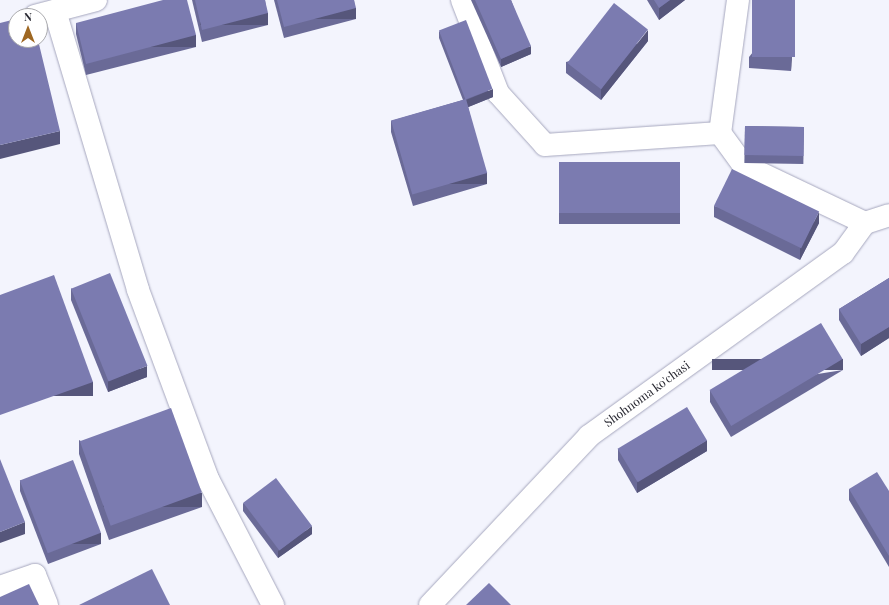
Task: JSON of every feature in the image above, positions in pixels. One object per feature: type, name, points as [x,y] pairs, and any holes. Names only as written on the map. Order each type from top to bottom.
[{"type":"street","points":[[48,13],[96,0]]},
{"type":"street","points":[[462,0],[498,93],[546,145],[720,133]]},
{"type":"street","points":[[738,0],[720,133],[743,165],[865,223],[889,215]]},
{"type":"street","points":[[48,23],[138,290],[208,479],[273,605]]},
{"type":"street","name":"Shohnoma ko'chasi","points":[[430,605],[588,436],[843,253],[865,223]]},
{"type":"street","points":[[0,587],[35,575],[48,605]]},
{"type":"building","points":[[163,0],[187,0],[196,35],[86,64],[76,23]]},
{"type":"building","points":[[195,0],[265,0],[268,13],[202,30]]},
{"type":"building","points":[[277,0],[354,0],[356,8],[284,27]]},
{"type":"building","points":[[475,0],[511,0],[531,46],[501,59]]},
{"type":"building","points":[[654,0],[670,0],[659,8]]},
{"type":"building","points":[[752,0],[795,0],[795,57],[752,57]]},
{"type":"building","points":[[614,3],[648,29],[601,89],[567,63]]},
{"type":"building","points":[[466,20],[493,89],[465,99],[439,30]]},
{"type":"building","points":[[8,21],[8,48],[40,48],[60,131],[0,145],[0,23]]},
{"type":"building","points":[[466,99],[487,173],[412,195],[391,120]]},
{"type":"building","points":[[745,126],[804,127],[803,156],[744,155]]},
{"type":"building","points":[[559,162],[680,162],[680,213],[559,213]]},
{"type":"building","points":[[732,169],[819,212],[801,248],[714,206]]},
{"type":"building","points":[[110,273],[147,366],[109,381],[71,289]]},
{"type":"building","points":[[54,275],[93,382],[0,415],[0,295]]},
{"type":"building","points":[[889,278],[889,327],[861,344],[839,309]]},
{"type":"building","points":[[821,323],[843,359],[731,426],[710,390]]},
{"type":"building","points":[[687,407],[707,440],[638,482],[618,449]]},
{"type":"building","points":[[171,408],[202,493],[111,526],[80,441]]},
{"type":"building","points":[[0,459],[25,522],[0,532]]},
{"type":"building","points":[[73,460],[101,533],[48,553],[20,480]]},
{"type":"building","points":[[877,472],[889,491],[889,556],[849,489]]},
{"type":"building","points":[[276,478],[312,526],[279,551],[243,503]]},
{"type":"building","points":[[152,569],[170,605],[79,605]]},
{"type":"building","points":[[489,583],[511,605],[466,605]]},
{"type":"building","points":[[29,584],[39,605],[0,605],[0,597]]}]
